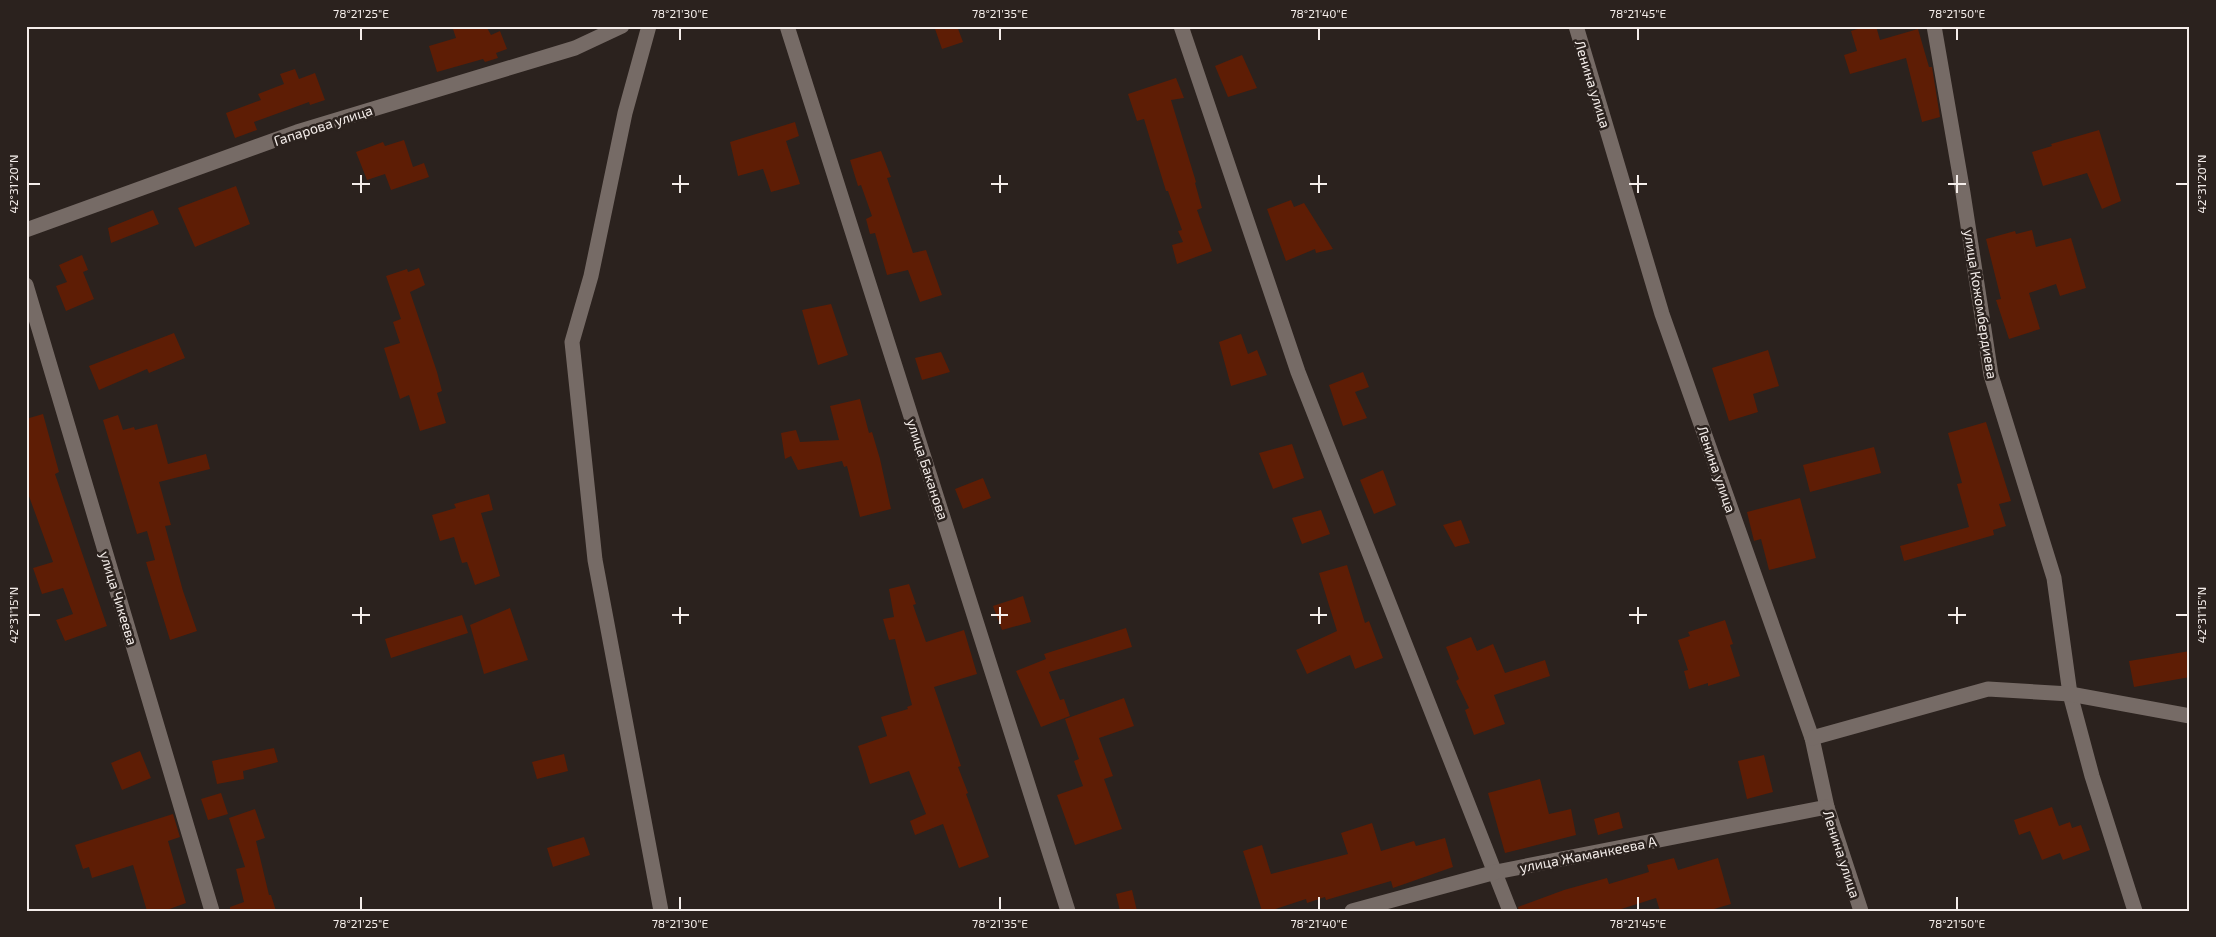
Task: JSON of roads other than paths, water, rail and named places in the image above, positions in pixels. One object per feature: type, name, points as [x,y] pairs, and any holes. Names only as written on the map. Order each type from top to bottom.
[{"type":"street","name":"Гапарова улица","points":[[26,230],[298,132],[575,48],[622,26]]},
{"type":"street","points":[[649,26],[625,113],[591,276],[572,342],[595,560],[661,911]]},
{"type":"street","name":"улица Баканова","points":[[787,26],[1068,911]]},
{"type":"street","points":[[1182,26],[1298,372],[1510,911]]},
{"type":"street","name":"Ленина улица","points":[[1576,26],[1662,314],[1812,738],[1827,807],[1861,911]]},
{"type":"street","name":"улица Кожомбердиева","points":[[1934,26],[1963,193],[1991,376],[2054,578],[2070,694],[2092,776],[2135,911]]},
{"type":"street","name":"улица Чикеева","points":[[26,285],[212,911]]},
{"type":"street","points":[[1812,738],[1988,689],[2070,694],[2190,716]]},
{"type":"street","name":"улица Жаманкеева А","points":[[1352,911],[1496,872],[1827,807]]}]
